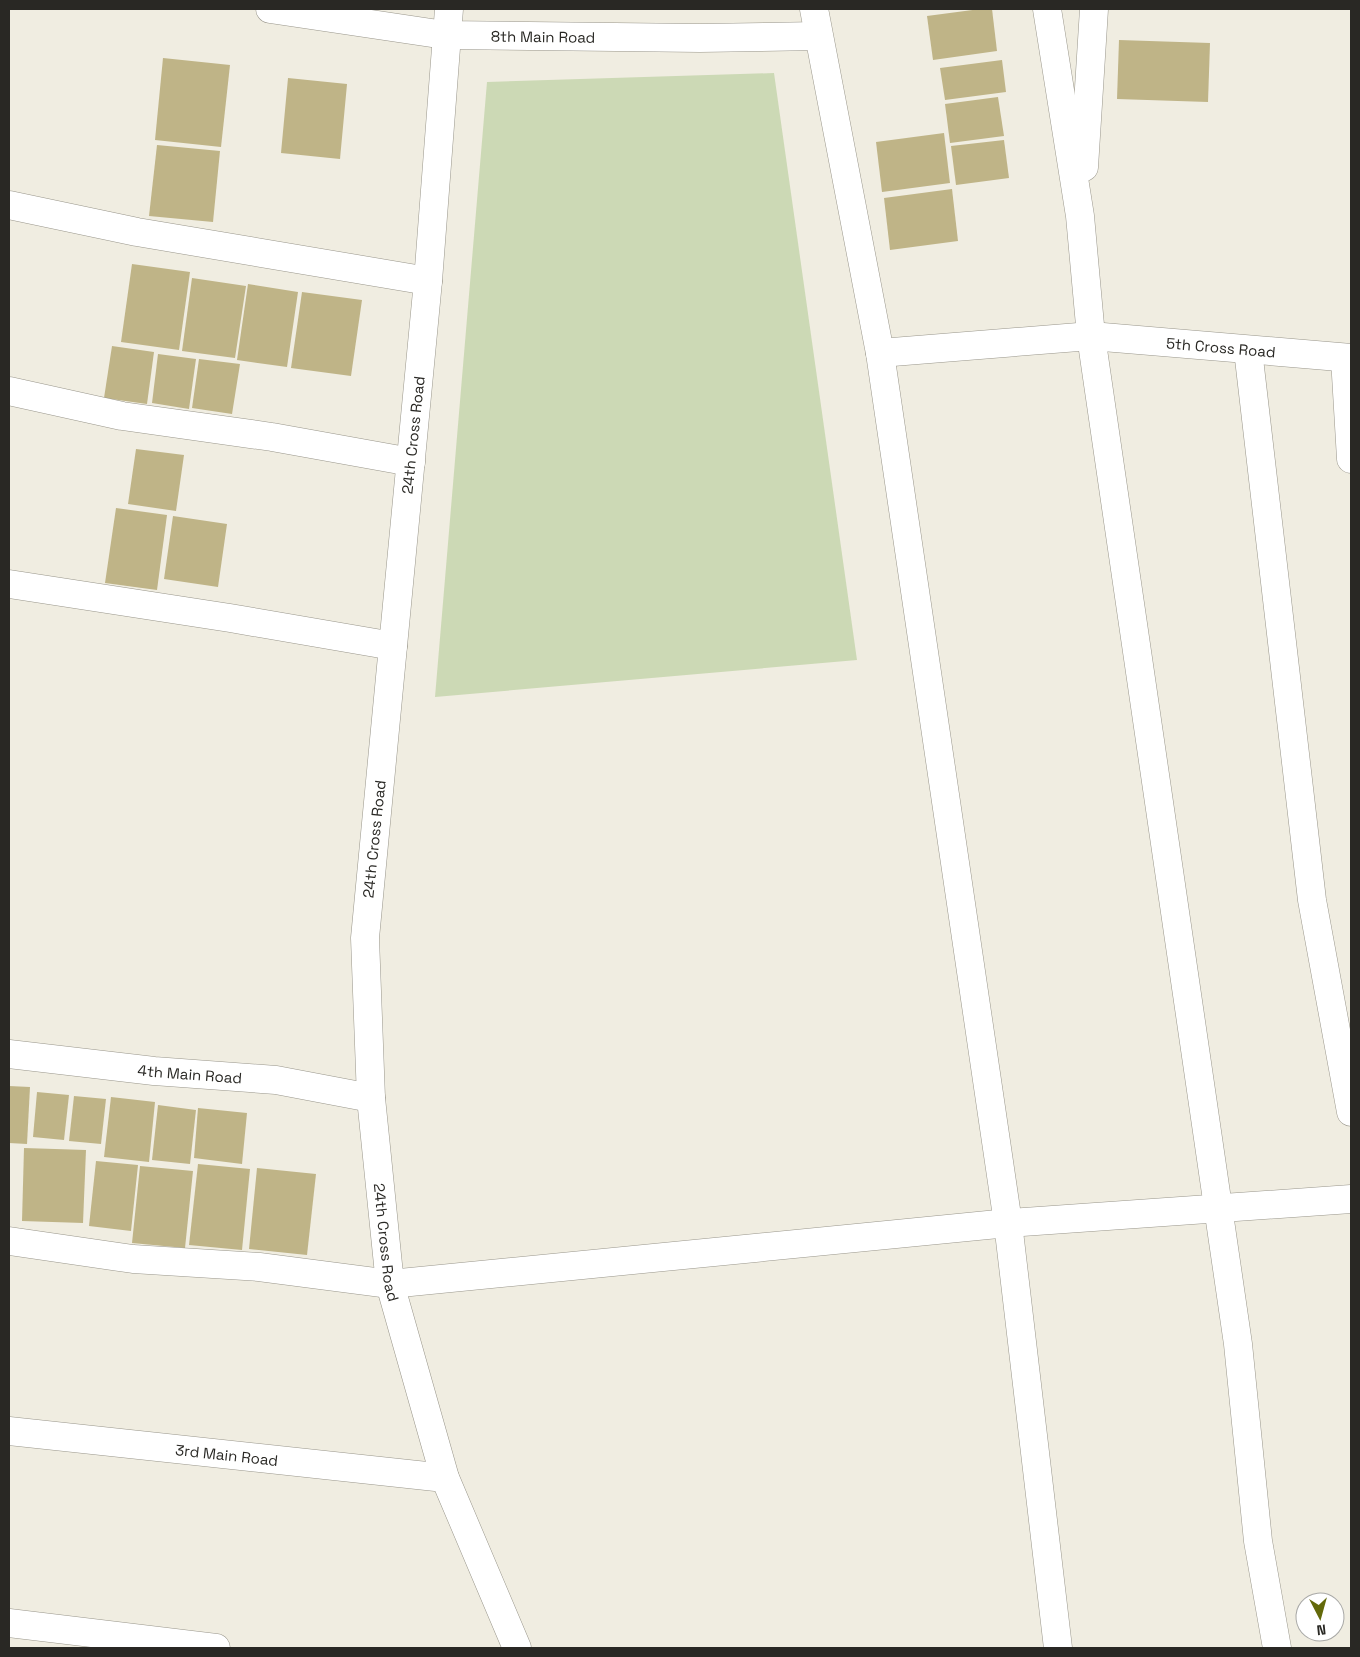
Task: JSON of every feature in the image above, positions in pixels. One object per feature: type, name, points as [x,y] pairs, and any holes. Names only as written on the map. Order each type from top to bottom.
[{"type":"street","name":"8th Main Road","points":[[270,9],[445,36],[700,38],[818,36]]},
{"type":"street","name":"24th Cross Road","points":[[449,9],[445,36],[428,281],[365,938],[371,1098],[390,1284],[445,1478],[517,1648]]},
{"type":"street","points":[[814,9],[880,353],[1008,1223],[1058,1648]]},
{"type":"street","points":[[1047,9],[1080,216],[1091,336],[1238,1344],[1258,1541],[1277,1648]]},
{"type":"street","points":[[1080,216],[1094,9]]},
{"type":"street","points":[[9,205],[136,232],[428,281]]},
{"type":"street","name":"5th Cross Road","points":[[880,353],[1091,336],[1348,358]]},
{"type":"street","points":[[1248,350],[1312,900],[1351,1112]]},
{"type":"street","points":[[1348,358],[1351,459]]},
{"type":"street","points":[[9,392],[122,416],[272,437],[411,462]]},
{"type":"street","points":[[9,584],[230,618],[393,646]]},
{"type":"street","name":"4th Main Road","points":[[9,1054],[154,1071],[276,1080],[371,1098]]},
{"type":"street","points":[[9,1242],[133,1259],[260,1267],[390,1284],[1008,1223],[1351,1199]]},
{"type":"street","name":"3rd Main Road","points":[[9,1431],[445,1478]]},
{"type":"street","points":[[9,1623],[214,1648]]},
{"type":"green space","points":[[774,73],[857,660],[435,697],[487,82]]},
{"type":"building","points":[[992,9],[997,51],[933,60],[927,16]]},
{"type":"building","points":[[1119,40],[1210,43],[1208,102],[1117,99]]},
{"type":"building","points":[[163,58],[230,65],[221,147],[155,140]]},
{"type":"building","points":[[1002,60],[1006,92],[945,100],[940,68]]},
{"type":"building","points":[[288,78],[347,84],[340,159],[281,153]]},
{"type":"building","points":[[998,97],[1004,136],[950,143],[945,104]]},
{"type":"building","points":[[944,133],[950,183],[882,192],[876,142]]},
{"type":"building","points":[[1004,140],[1009,178],[956,185],[951,146]]},
{"type":"building","points":[[157,145],[220,151],[213,222],[149,216]]},
{"type":"building","points":[[952,189],[958,241],[890,250],[884,198]]},
{"type":"building","points":[[132,264],[190,272],[179,350],[121,342]]},
{"type":"building","points":[[192,278],[246,286],[235,358],[182,351]]},
{"type":"building","points":[[248,284],[298,292],[287,367],[237,360]]},
{"type":"building","points":[[302,292],[362,300],[351,376],[291,368]]},
{"type":"building","points":[[112,346],[154,352],[147,404],[104,398]]},
{"type":"building","points":[[158,354],[196,359],[189,409],[152,403]]},
{"type":"building","points":[[199,359],[240,364],[232,414],[192,408]]},
{"type":"building","points":[[136,449],[184,455],[176,511],[128,504]]},
{"type":"building","points":[[116,508],[167,515],[157,590],[105,583]]},
{"type":"building","points":[[173,516],[227,524],[218,587],[164,579]]},
{"type":"building","points":[[9,1086],[30,1087],[27,1144],[9,1143]]},
{"type":"building","points":[[37,1092],[69,1095],[64,1140],[33,1137]]},
{"type":"building","points":[[74,1096],[106,1099],[101,1144],[69,1141]]},
{"type":"building","points":[[111,1097],[155,1102],[149,1162],[104,1157]]},
{"type":"building","points":[[158,1105],[196,1110],[190,1164],[152,1160]]},
{"type":"building","points":[[198,1108],[247,1113],[242,1164],[194,1158]]},
{"type":"building","points":[[24,1148],[86,1150],[83,1223],[22,1221]]},
{"type":"building","points":[[96,1161],[138,1165],[131,1231],[89,1226]]},
{"type":"building","points":[[198,1164],[250,1169],[242,1250],[189,1245]]},
{"type":"building","points":[[140,1166],[193,1171],[185,1248],[132,1243]]},
{"type":"building","points":[[257,1168],[316,1174],[307,1255],[249,1249]]}]
